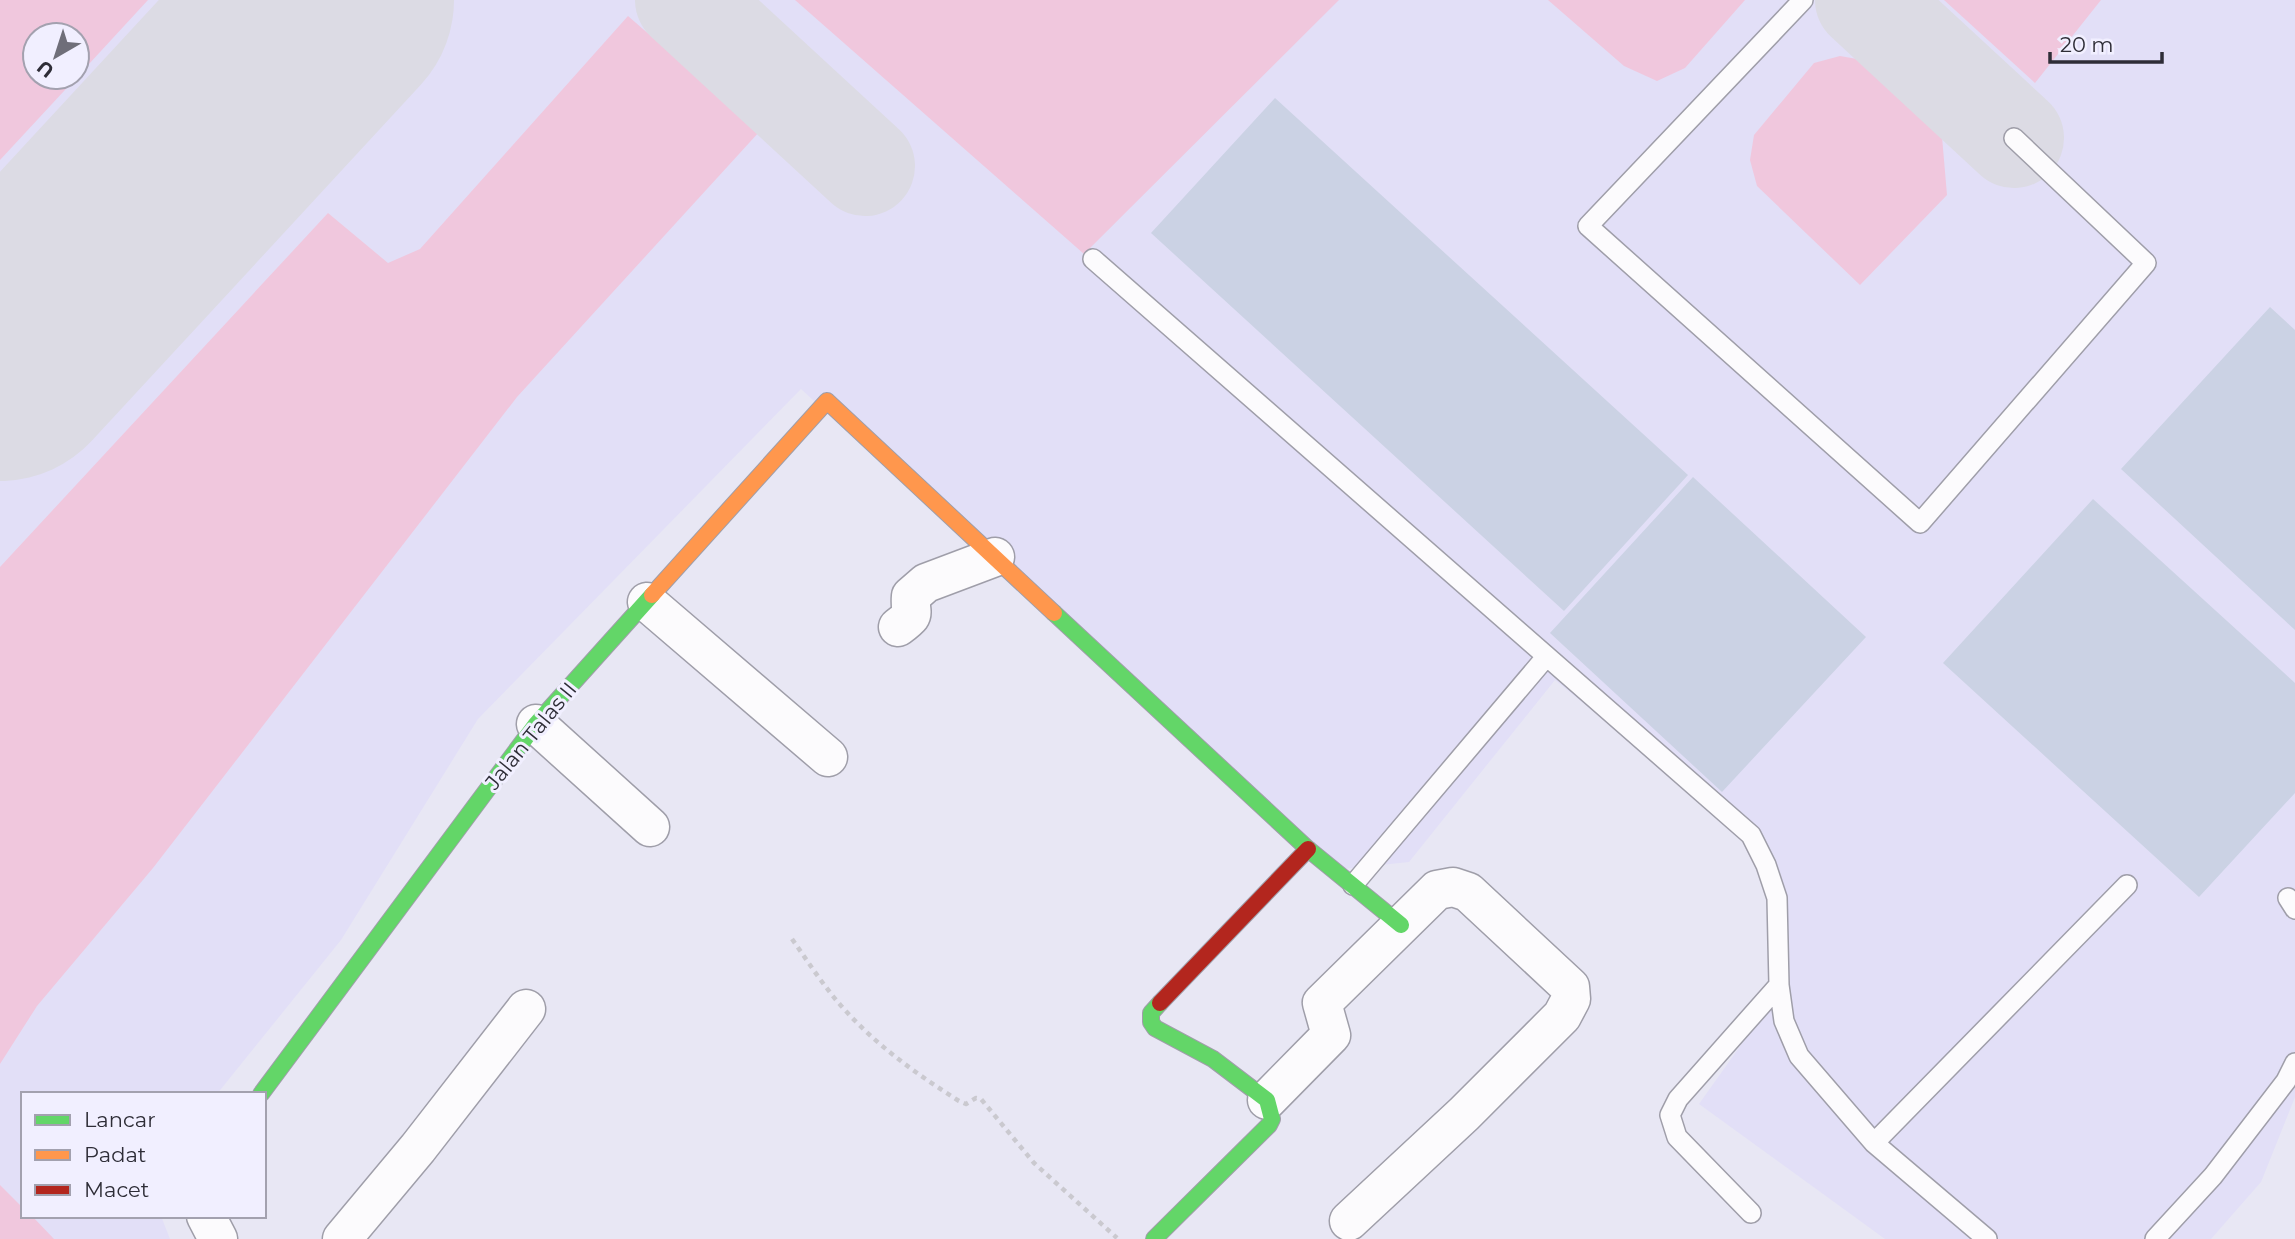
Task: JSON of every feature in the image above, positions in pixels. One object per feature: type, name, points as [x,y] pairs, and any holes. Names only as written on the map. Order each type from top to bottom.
[{"type":"street","name":"Jalan Talas II","points":[[262,1092],[536,724],[827,401],[995,557]]},
{"type":"street","points":[[898,627],[911,617],[911,596],[926,583],[995,557],[1308,849],[1401,925]]},
{"type":"street","points":[[647,602],[828,757]]},
{"type":"street","points":[[536,724],[650,827]]},
{"type":"street","points":[[1154,1239],[1272,1119],[1267,1100],[1213,1059],[1155,1028],[1151,1022],[1151,1013],[1308,849]]},
{"type":"street","points":[[1267,1100],[1331,1035],[1322,1003],[1437,890],[1453,887],[1468,892],[1570,986],[1570,999],[1562,1016],[1483,1095],[1349,1221]]},
{"type":"street","points":[[342,1239],[418,1149],[526,1009]]},
{"type":"street","points":[[207,1218],[218,1239]]},
{"type":"lane","points":[[1803,0],[1588,226],[1920,523],[2146,264],[2014,138]]},
{"type":"lane","points":[[1093,259],[1751,835],[1766,865],[1777,898],[1779,985],[1784,1021],[1799,1056],[1874,1143],[1987,1239]]},
{"type":"lane","points":[[1353,885],[1546,657]]},
{"type":"lane","points":[[1874,1143],[2127,885]]},
{"type":"lane","points":[[1751,1213],[1677,1136],[1670,1115],[1678,1099],[1779,985]]},
{"type":"lane","points":[[2155,1239],[2213,1176],[2286,1081],[2295,1063]]},
{"type":"path","points":[[792,939],[824,986],[860,1026],[919,1075],[959,1101],[966,1104],[976,1098],[981,1100],[1034,1163],[1117,1239]]},
{"type":"shaded area","points":[[0,0],[2295,0],[2295,1097],[2261,1182],[2211,1239],[1885,1239],[1699,1104],[1768,1007],[1775,860],[1555,680],[1409,862],[1324,871],[801,389],[478,719],[341,940],[219,1092],[21,1092],[21,1218],[162,1218],[170,1239],[0,1239]]},
{"type":"shaded area","points":[[0,0],[148,0],[91,62],[91,21],[21,21],[21,91],[64,91],[0,160]]},
{"type":"shaded area","points":[[795,0],[1339,0],[1084,254]]},
{"type":"shaded area","points":[[1548,0],[1745,0],[1685,68],[1657,81],[1624,66]]},
{"type":"shaded area","points":[[1944,0],[2101,0],[2035,83]]},
{"type":"shaded area","points":[[628,16],[760,131],[517,397],[153,868],[37,1006],[0,1064],[0,567],[328,213],[388,263],[420,249]]},
{"type":"shaded area","points":[[1840,56],[1874,62],[1941,125],[1947,195],[1860,285],[1757,186],[1750,160],[1754,135],[1814,63]]},
{"type":"shaded area","points":[[0,1185],[21,1206],[21,1218],[34,1218],[54,1239],[0,1239]]},
{"type":"building","points":[[1275,98],[1688,475],[1564,611],[1151,233]]},
{"type":"building","points":[[2270,307],[2295,330],[2295,630],[2121,469]]},
{"type":"building","points":[[1693,477],[1866,637],[1722,792],[1550,633]]},
{"type":"building","points":[[2093,499],[2295,683],[2295,793],[2199,897],[1943,663]]},
{"type":"taxiway","points":[[685,0],[865,166]]},
{"type":"taxiway","points":[[1865,0],[2014,138]]},
{"type":"runway","points":[[0,356],[329,0]]},
{"type":"traffic: fast","points":[[262,1092],[536,724],[652,595]]},
{"type":"traffic: fast","points":[[1054,613],[1308,849],[1401,925]]},
{"type":"traffic: fast","points":[[1154,1239],[1272,1119],[1267,1100],[1213,1059],[1155,1028],[1151,1022],[1151,1013],[1160,1003]]},
{"type":"traffic: slow","points":[[652,595],[827,401],[1054,613]]},
{"type":"traffic: jam","points":[[1160,1003],[1308,849]]}]
